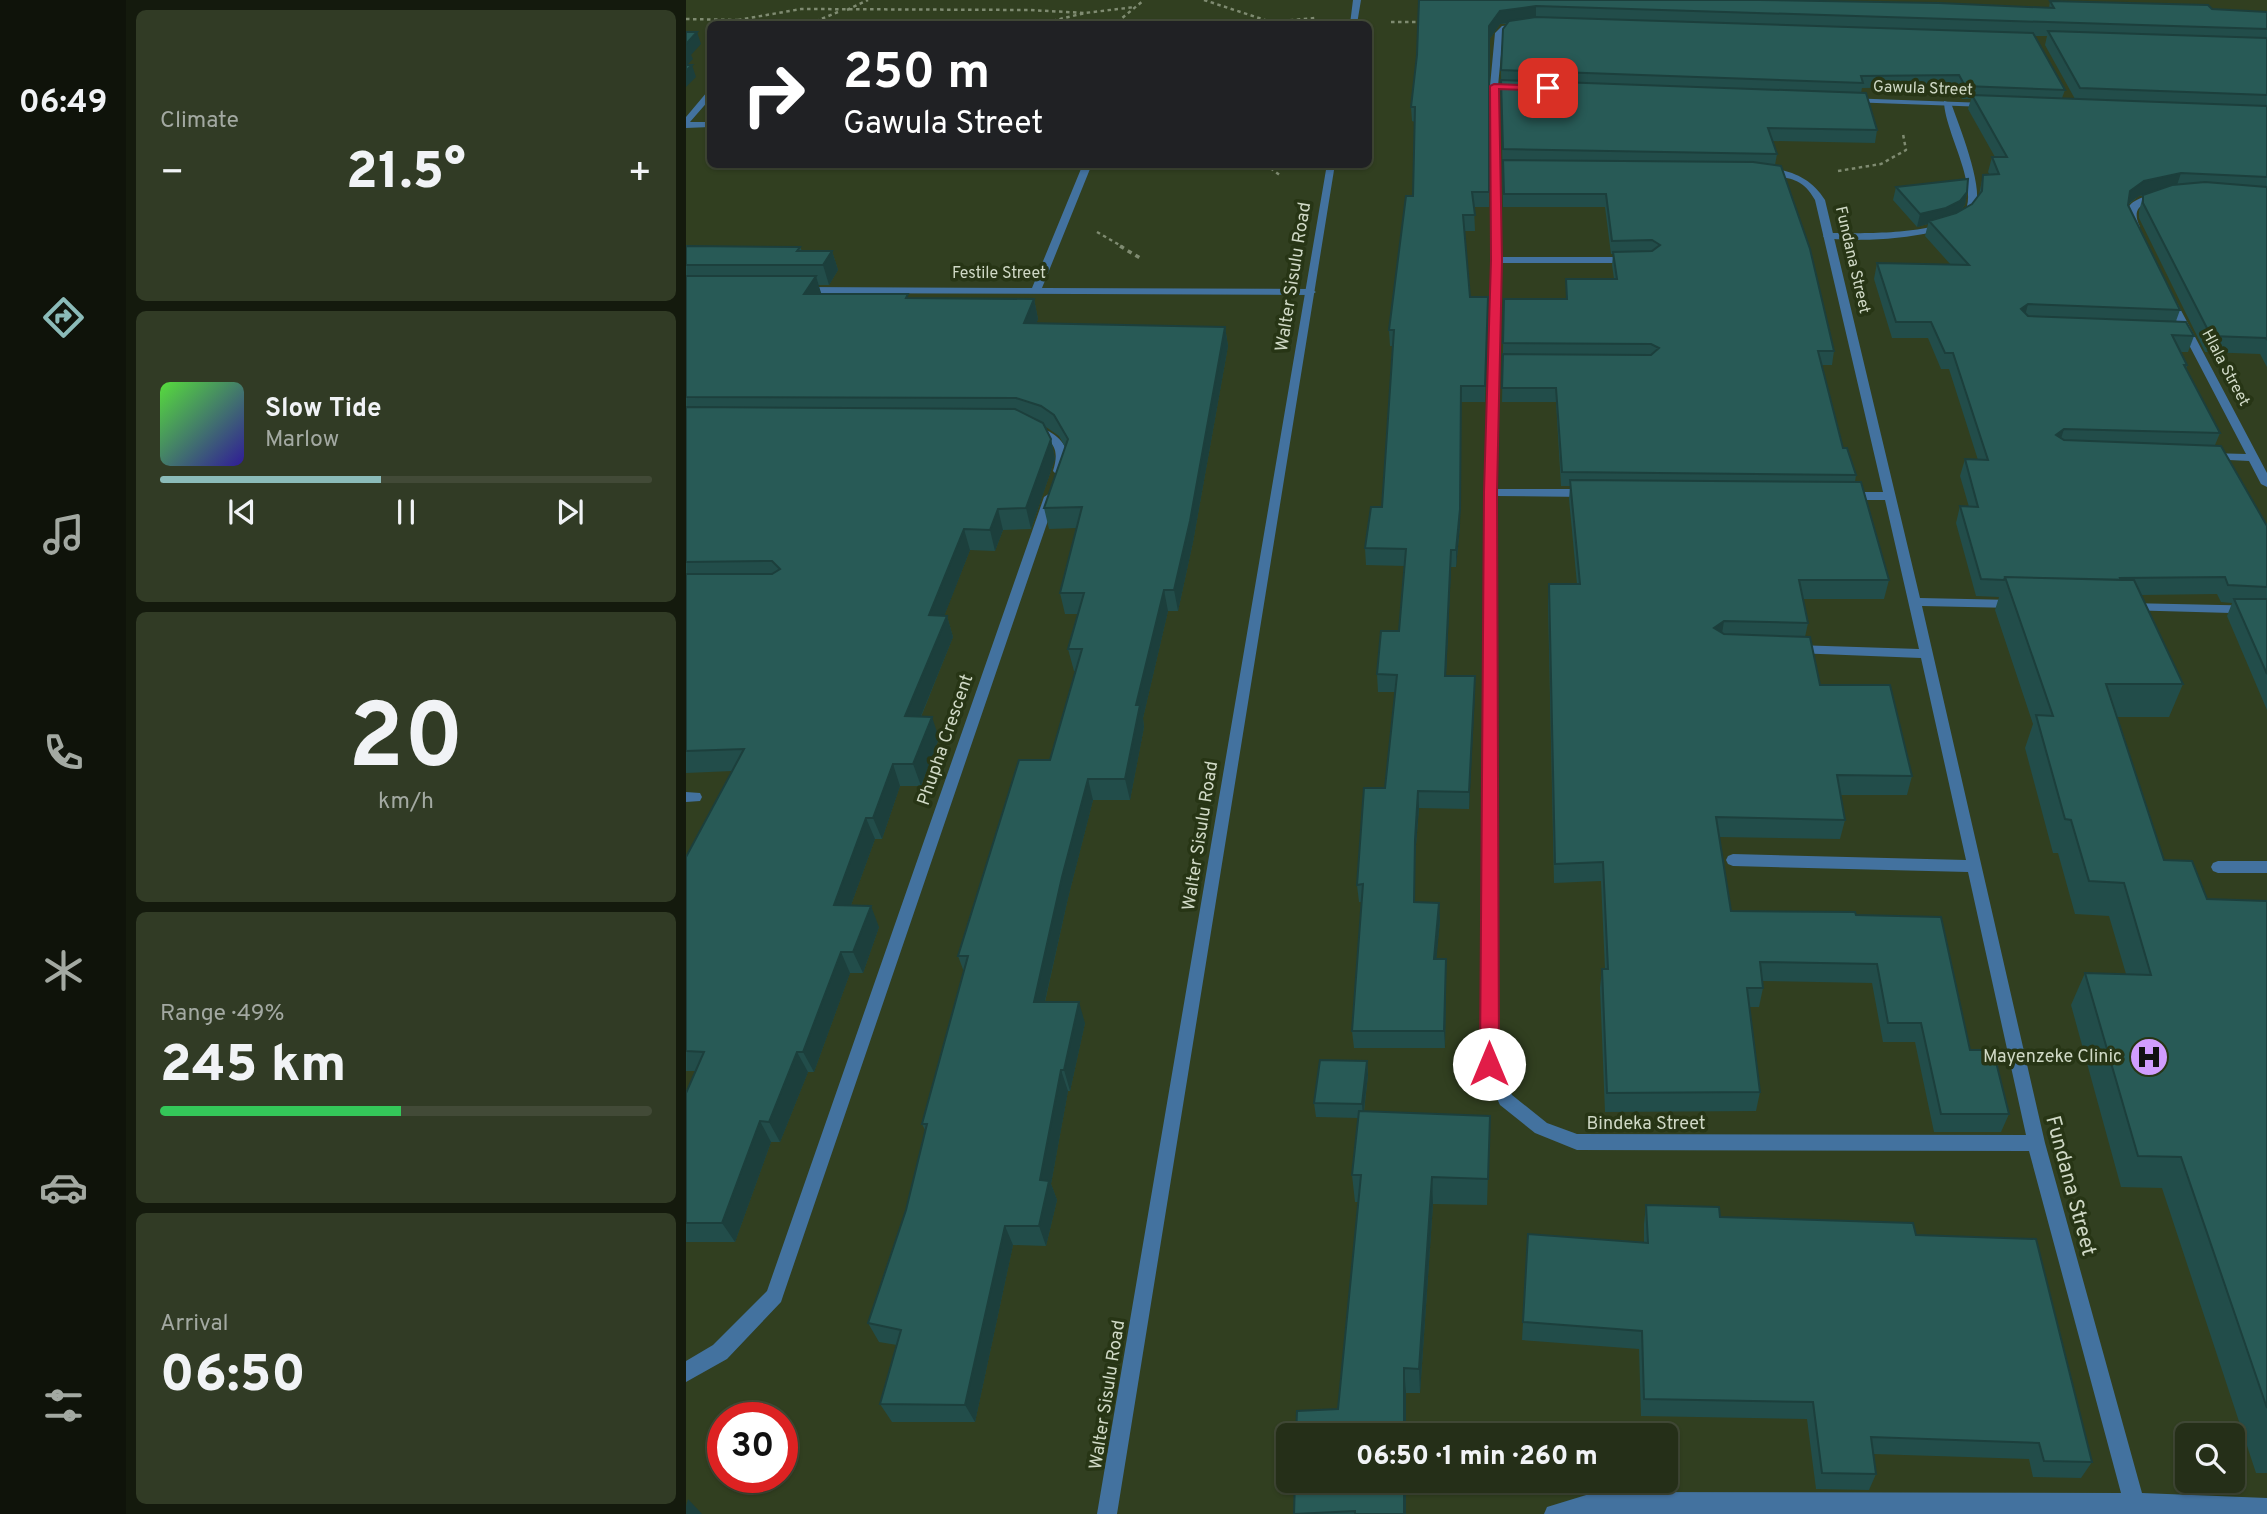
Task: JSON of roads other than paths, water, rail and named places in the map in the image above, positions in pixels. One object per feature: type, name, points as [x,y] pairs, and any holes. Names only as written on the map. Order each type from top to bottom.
[{"type":"street","points":[[1354,21],[1357,0]]},
{"type":"street","name":"Bindeka Street","points":[[1536,24],[1505,28],[1499,33],[1494,86],[1503,167],[1497,260],[1499,362],[1490,492],[1489,1064],[1506,1100],[1541,1128],[1577,1142],[2036,1143]]},
{"type":"street","points":[[1494,86],[1508,87]]},
{"type":"street","points":[[686,124],[707,98]]},
{"type":"street","name":"Gawula Street","points":[[1840,100],[2003,105]]},
{"type":"street","points":[[1828,236],[1917,232],[1944,227],[1965,215],[1971,208],[1969,170],[1947,103]]},
{"type":"street","points":[[686,124],[707,125]]},
{"type":"street","points":[[1036,290],[1087,168]]},
{"type":"street","name":"Walter Sisulu Road","points":[[1107,1514],[1330,168]]},
{"type":"street","name":"Fundana Street","points":[[1752,169],[1779,171],[1815,188],[1927,654],[2036,1143],[2136,1508]]},
{"type":"street","points":[[2142,241],[2131,219],[2132,208],[2139,201],[2151,196],[2175,195]]},
{"type":"street","points":[[1497,260],[1638,260]]},
{"type":"street","name":"Hlala Street","points":[[2164,286],[2267,484]]},
{"type":"street","name":"Festile Street","points":[[794,290],[1311,292]]},
{"type":"street","name":"Hlala Street","points":[[2173,332],[2186,332]]},
{"type":"street","name":"Phupha Crescent","points":[[686,1372],[720,1352],[774,1296],[1063,459],[1061,447],[1052,435],[1021,424]]},
{"type":"street","points":[[2198,456],[2253,458]]},
{"type":"street","points":[[1490,492],[1600,494]]},
{"type":"street","points":[[1834,496],[1889,496]]},
{"type":"street","points":[[1914,602],[2023,604]]},
{"type":"street","points":[[2118,606],[2267,610]]},
{"type":"street","points":[[1776,649],[1927,654]]},
{"type":"street","points":[[1733,860],[1973,866]]},
{"type":"street","points":[[2218,867],[2267,867]]},
{"type":"street","points":[[1554,1514],[1596,1502],[2267,1508]]},
{"type":"place","name":"Mayenzeke Clinic","points":[[2149,1057]]}]
